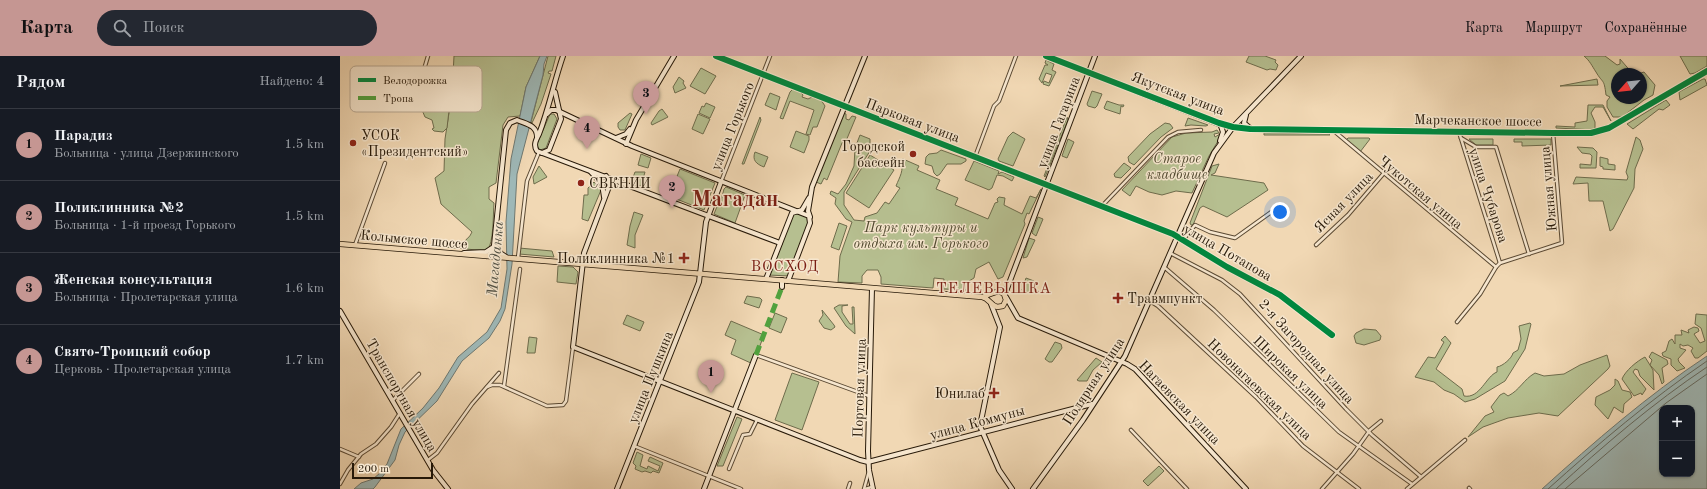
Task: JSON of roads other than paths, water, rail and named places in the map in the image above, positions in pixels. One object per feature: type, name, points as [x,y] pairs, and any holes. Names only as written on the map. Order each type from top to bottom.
[{"type":"main road","name":"Колымское шоссе","points":[[340,244],[457,254],[502,256],[517,259],[583,263],[782,280],[788,282],[982,297]]},
{"type":"main road","points":[[1000,291],[1005,295],[1006,302],[1001,306],[995,307],[987,298],[982,297],[1000,291]]},
{"type":"main road","points":[[990,303],[990,296],[994,292]]},
{"type":"street","points":[[425,66],[428,56]]},
{"type":"street","points":[[563,56],[546,116],[536,142],[535,147],[540,153],[606,176],[780,243]]},
{"type":"street","points":[[616,138],[626,134],[632,126],[674,56]]},
{"type":"street","name":"Парковая улица","points":[[716,56],[1102,206]]},
{"type":"street","name":"улица Горького","points":[[721,182],[764,75],[770,56]]},
{"type":"street","points":[[766,279],[792,214],[795,211],[802,210],[810,196],[864,56]]},
{"type":"street","points":[[975,157],[994,106],[999,101],[1016,56]]},
{"type":"street","name":"Якутская улица","points":[[1046,56],[1219,123],[1233,127]]},
{"type":"street","name":"улица Гагарина","points":[[1005,295],[1007,285],[1095,56]]},
{"type":"street","name":"Полярная улица","points":[[1033,489],[1083,420],[1092,404],[1122,362],[1208,163],[1217,148],[1233,127],[1301,56]]},
{"type":"street","name":"Марчеканское шоссе","points":[[1233,127],[1251,129],[1334,131],[1591,133],[1609,128],[1707,71]]},
{"type":"street","points":[[540,153],[546,153],[550,147],[560,122],[560,115],[554,88]]},
{"type":"street","points":[[1250,109],[1244,122],[1251,129]]},
{"type":"street","points":[[485,256],[492,251],[495,238],[505,133],[510,123],[517,120],[533,126],[539,125],[552,110],[558,111],[626,144],[810,218]]},
{"type":"street","points":[[560,122],[571,118]]},
{"type":"street","points":[[1217,148],[1223,132],[1219,123]]},
{"type":"street","points":[[533,126],[538,137]]},
{"type":"street","points":[[626,144],[632,126]]},
{"type":"street","points":[[1102,206],[1168,137],[1178,132],[1201,130]]},
{"type":"street","name":"Чукотская улица","points":[[1334,131],[1496,267]]},
{"type":"street","name":"улица Чубарова","points":[[1459,132],[1500,263]]},
{"type":"street","name":"Южная улица","points":[[1529,254],[1562,243],[1553,133]]},
{"type":"street","points":[[1457,322],[1480,294],[1500,263],[1529,254],[1496,147],[1476,147],[1461,138]]},
{"type":"street","points":[[550,147],[550,152],[554,157]]},
{"type":"street","points":[[517,259],[527,181],[540,153]]},
{"type":"street","points":[[355,245],[385,163]]},
{"type":"street","points":[[590,171],[602,184],[604,197]]},
{"type":"street","name":"Ясная улица","points":[[1316,245],[1348,215],[1384,173]]},
{"type":"street","points":[[606,176],[610,184]]},
{"type":"street","points":[[487,387],[494,384],[504,386],[547,406],[563,405],[566,401],[584,253],[604,197],[610,184],[616,180]]},
{"type":"street","name":"улица Пушкина","points":[[617,489],[699,282],[708,215],[721,182]]},
{"type":"street","points":[[788,282],[808,229],[810,218],[808,211],[810,196]]},
{"type":"street","name":"улица Потапова","points":[[1102,206],[1177,236],[1227,267],[1280,295],[1332,335]]},
{"type":"street","points":[[1183,240],[1195,225],[1210,232],[1235,238],[1277,208]]},
{"type":"street","points":[[457,254],[488,252],[492,247],[495,238]]},
{"type":"street","points":[[495,238],[496,247],[502,256]]},
{"type":"street","name":"2-я Загородная улица","points":[[1170,253],[1222,280],[1240,294],[1369,432],[1420,476]]},
{"type":"street","name":"Широкая улица","points":[[1164,267],[1214,310],[1339,432],[1412,484]]},
{"type":"street","points":[[504,386],[520,269]]},
{"type":"street","points":[[782,280],[782,287]]},
{"type":"street","points":[[994,292],[1007,285]]},
{"type":"street","name":"Портовая улица","points":[[872,288],[868,462],[872,488]]},
{"type":"street","points":[[1005,295],[1012,309]]},
{"type":"street","name":"Новонагаевская улица","points":[[1150,300],[1256,397],[1303,446],[1359,489]]},
{"type":"street","points":[[990,303],[1000,327],[980,423],[982,432],[999,470],[1012,489]]},
{"type":"street","points":[[997,317],[997,312],[1001,306]]},
{"type":"street","name":"Нагаевская улица","points":[[1001,306],[1008,306],[1018,318],[1133,368],[1246,489]]},
{"type":"street","name":"Транспортная улица","points":[[340,311],[401,412],[438,478],[448,489]]},
{"type":"street","points":[[573,347],[868,462]]},
{"type":"street","points":[[704,489],[756,356],[869,396]]},
{"type":"street","points":[[428,460],[437,453],[472,404],[499,373]]},
{"type":"street","points":[[393,400],[419,374]]},
{"type":"street","name":"улица Коммуны","points":[[868,462],[1092,404]]},
{"type":"street","points":[[340,484],[348,470],[359,457],[385,434],[401,412]]},
{"type":"street","points":[[730,469],[743,435],[750,434],[757,419]]},
{"type":"street","points":[[1322,489],[1369,432],[1381,421]]},
{"type":"street","points":[[1132,430],[1187,489]]},
{"type":"street","points":[[1407,489],[1420,476],[1465,440]]},
{"type":"street","points":[[634,446],[741,489]]},
{"type":"street","points":[[340,449],[359,457]]},
{"type":"street","points":[[869,470],[864,489],[872,488]]},
{"type":"street","points":[[848,489],[850,483]]},
{"type":"water","points":[[540,56],[547,56],[517,174],[512,264],[505,309],[500,321],[489,338],[462,361],[437,401],[405,432],[399,445],[395,460],[375,487],[373,489],[354,489],[361,483],[373,479],[380,473],[387,464],[401,429],[423,408],[439,388],[458,357],[487,332],[501,308],[507,269],[506,222],[511,159],[526,87]]},
{"type":"water","points":[[1707,356],[1707,489],[1542,489],[1581,454],[1664,387]]},
{"type":"place","name":"Женская консультация","points":[[646,114]]},
{"type":"place","name":"УСОК «Президентский»","points":[[353,143]]},
{"type":"place","name":"Свято-Троицкий собор","points":[[587,149]]},
{"type":"place","name":"Городской бассейн","points":[[913,154]]},
{"type":"place","name":"СВКНИИ","points":[[581,183]]},
{"type":"place","name":"Поликлинника №2","points":[[672,208]]},
{"type":"place","name":"Поликлинника №1","points":[[684,258]]},
{"type":"place","name":"Травмпункт","points":[[1118,298]]},
{"type":"place","name":"Парадиз","points":[[711,393]]},
{"type":"place","name":"Юнилаб","points":[[994,393]]},
{"type":"district","name":"Магадан","points":[[735,198]]},
{"type":"district","name":"ВОСХОД","points":[[785,266]]},
{"type":"district","name":"ТЕЛЕВЫШКА","points":[[994,288]]},
{"type":"park label","name":"Старое кладбище","points":[[1177,166]]},
{"type":"park label","name":"Парк культуры и отдыха им. Горького","points":[[921,236]]},
{"type":"water label","name":"Магаданка","points":[[495,259]]}]
